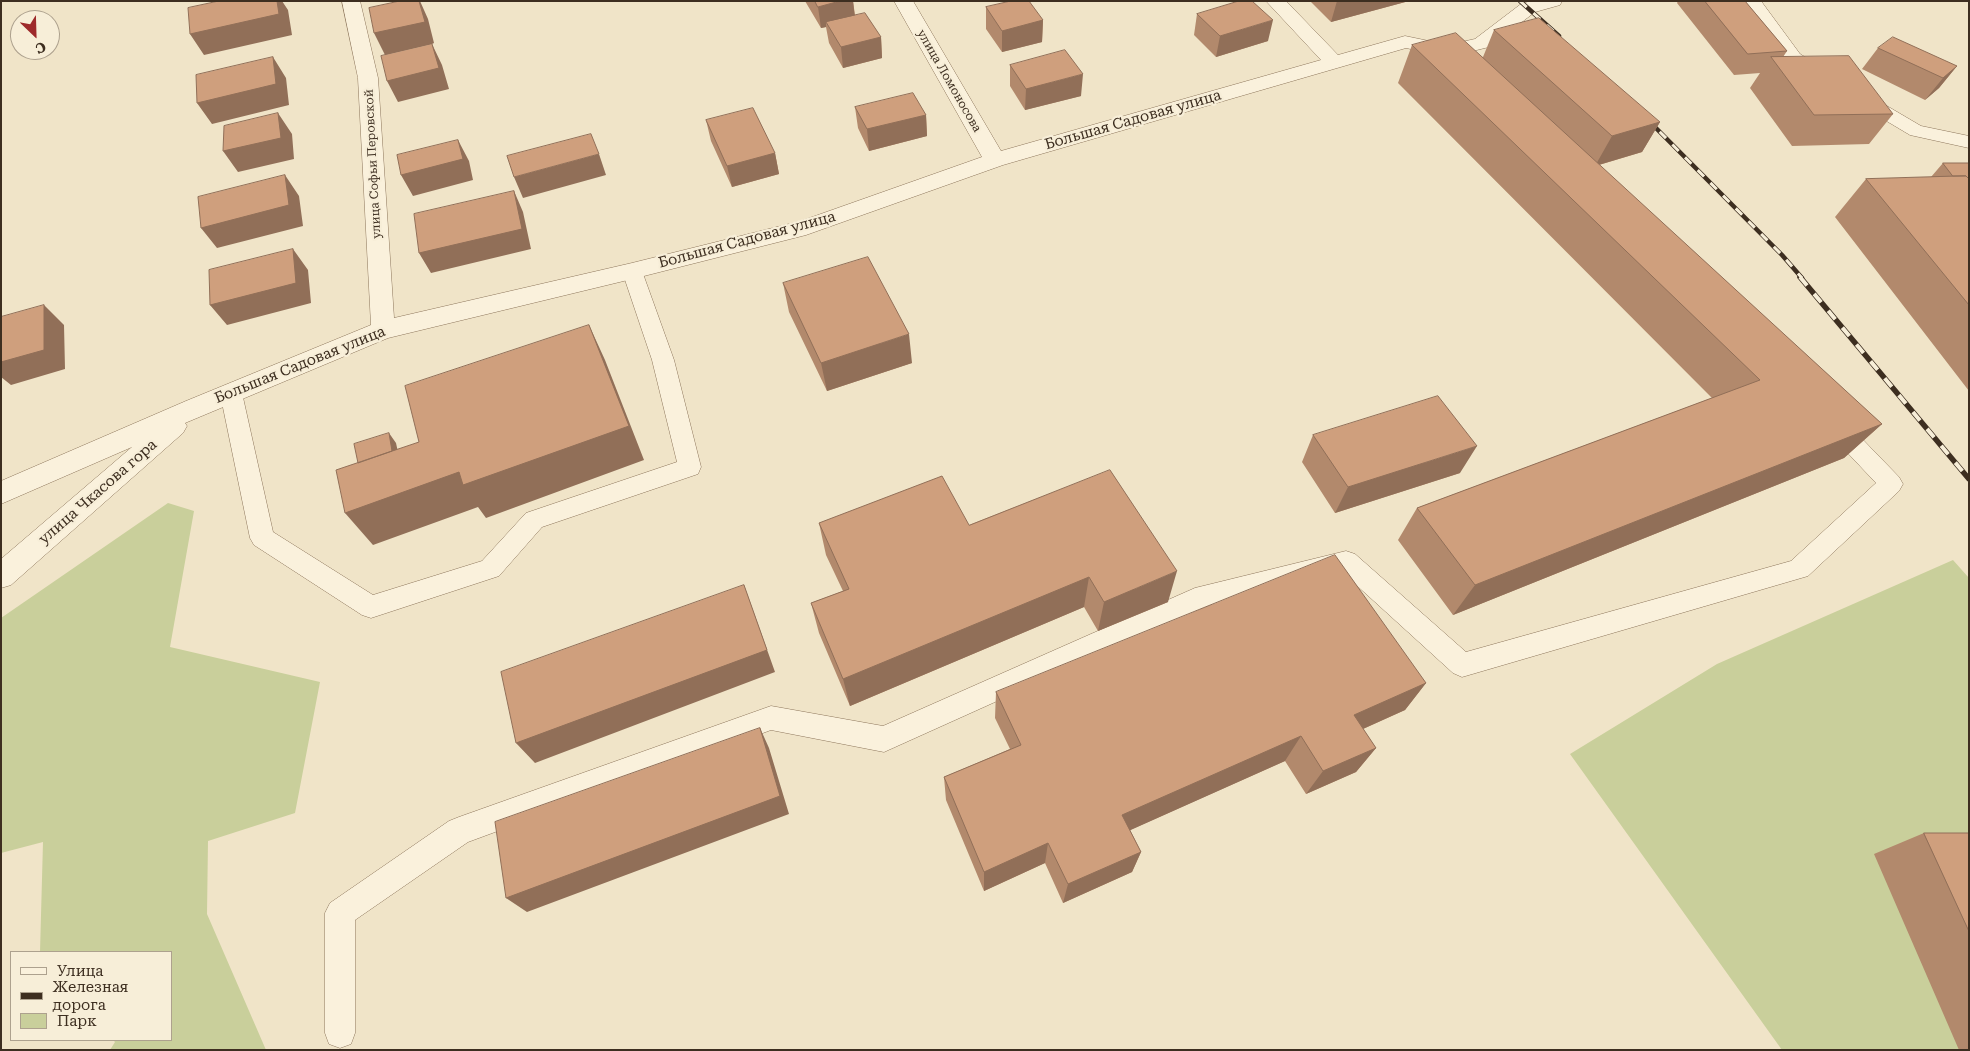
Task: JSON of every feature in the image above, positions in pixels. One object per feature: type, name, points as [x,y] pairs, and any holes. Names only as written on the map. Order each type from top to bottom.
[{"type":"street","name":"улица Софьи Перовской","points":[[350,1],[368,78],[383,330]]},
{"type":"street","name":"улица Ломоносова","points":[[903,1],[995,160]]},
{"type":"street","points":[[1275,1],[1334,62]]},
{"type":"street","name":"Большая Садовая улица","points":[[1,493],[195,408],[383,330],[632,271],[806,227],[995,160],[1406,42],[1448,51],[1482,43],[1528,8],[1553,1]]},
{"type":"street","name":"улица Чкасова гора","points":[[1,576],[195,408]]},
{"type":"lane","points":[[1753,1],[1794,58],[1834,82]]},
{"type":"lane","points":[[1448,51],[1468,70]]},
{"type":"lane","points":[[1851,92],[1916,131],[1969,142]]},
{"type":"lane","points":[[231,393],[262,538],[371,607],[490,569],[534,520],[690,467],[663,360],[632,271]]},
{"type":"lane","points":[[340,1032],[340,913],[459,831],[771,718],[884,739],[1204,596],[1346,561],[1462,666],[1799,569],[1891,484],[1816,405]]},
{"type":"green space","points":[[168,503],[194,511],[170,647],[320,682],[295,813],[208,841],[207,914],[266,1050],[110,1050],[114,1041],[172,1041],[172,951],[40,951],[43,842],[1,853],[1,618]]},
{"type":"green space","points":[[1953,560],[1969,578],[1969,1050],[1782,1050],[1570,754],[1717,664]]},
{"type":"building","points":[[219,1],[277,1],[279,14],[190,34],[188,8]]},
{"type":"building","points":[[400,1],[419,1],[425,22],[374,33],[369,8]]},
{"type":"building","points":[[815,1],[840,1],[818,7]]},
{"type":"building","points":[[1011,1],[1029,1],[1043,20],[1002,31],[986,7]]},
{"type":"building","points":[[1239,1],[1252,1],[1273,20],[1220,36],[1197,14]]},
{"type":"building","points":[[1705,1],[1745,1],[1787,51],[1748,54]]},
{"type":"building","points":[[865,13],[881,37],[841,47],[826,22]]},
{"type":"building","points":[[1539,18],[1660,122],[1612,136],[1494,30]]},
{"type":"building","points":[[1456,33],[1882,424],[1475,585],[1417,508],[1760,380],[1412,45]]},
{"type":"building","points":[[1893,37],[1957,66],[1943,78],[1878,48]]},
{"type":"building","points":[[432,44],[439,68],[387,81],[381,56]]},
{"type":"building","points":[[1065,50],[1083,74],[1026,89],[1010,65]]},
{"type":"building","points":[[1849,56],[1893,114],[1814,115],[1771,57]]},
{"type":"building","points":[[273,57],[276,84],[197,103],[196,75]]},
{"type":"building","points":[[913,93],[926,115],[867,129],[855,107]]},
{"type":"building","points":[[753,108],[775,153],[727,166],[706,120]]},
{"type":"building","points":[[278,113],[281,138],[223,151],[224,126]]},
{"type":"building","points":[[591,134],[599,154],[514,177],[507,156]]},
{"type":"building","points":[[458,140],[463,159],[401,175],[397,155]]},
{"type":"building","points":[[1943,163],[1969,163],[1969,179],[1966,176],[1953,176]]},
{"type":"building","points":[[285,175],[289,205],[201,228],[198,197]]},
{"type":"building","points":[[1966,176],[1969,179],[1969,305],[1866,179]]},
{"type":"building","points":[[514,191],[522,229],[419,253],[414,214]]},
{"type":"building","points":[[293,249],[296,283],[210,305],[209,270]]},
{"type":"building","points":[[868,257],[909,334],[821,363],[783,283]]},
{"type":"building","points":[[44,305],[44,350],[1,362],[1,317]]},
{"type":"building","points":[[589,325],[629,426],[463,485],[459,472],[345,513],[336,470],[419,442],[405,386]]},
{"type":"building","points":[[1438,396],[1477,446],[1348,487],[1313,435]]},
{"type":"building","points":[[389,433],[392,451],[358,463],[354,444]]},
{"type":"building","points":[[1110,470],[1177,571],[1104,602],[1089,577],[843,679],[811,603],[849,589],[819,523],[942,476],[969,525]]},
{"type":"building","points":[[1335,555],[1426,683],[1354,715],[1376,748],[1323,771],[1301,736],[1122,815],[1141,852],[1068,884],[1048,843],[984,872],[944,777],[1021,745],[996,692]]},
{"type":"building","points":[[744,585],[767,650],[516,743],[501,672]]},
{"type":"building","points":[[760,728],[780,796],[506,898],[495,822]]},
{"type":"building","points":[[1924,833],[1969,833],[1969,931]]},
{"type":"railway","points":[[1520,1],[1559,36]]},
{"type":"railway","points":[[1647,119],[1782,255],[1802,278]]},
{"type":"railway","points":[[1800,277],[1969,479]]}]
